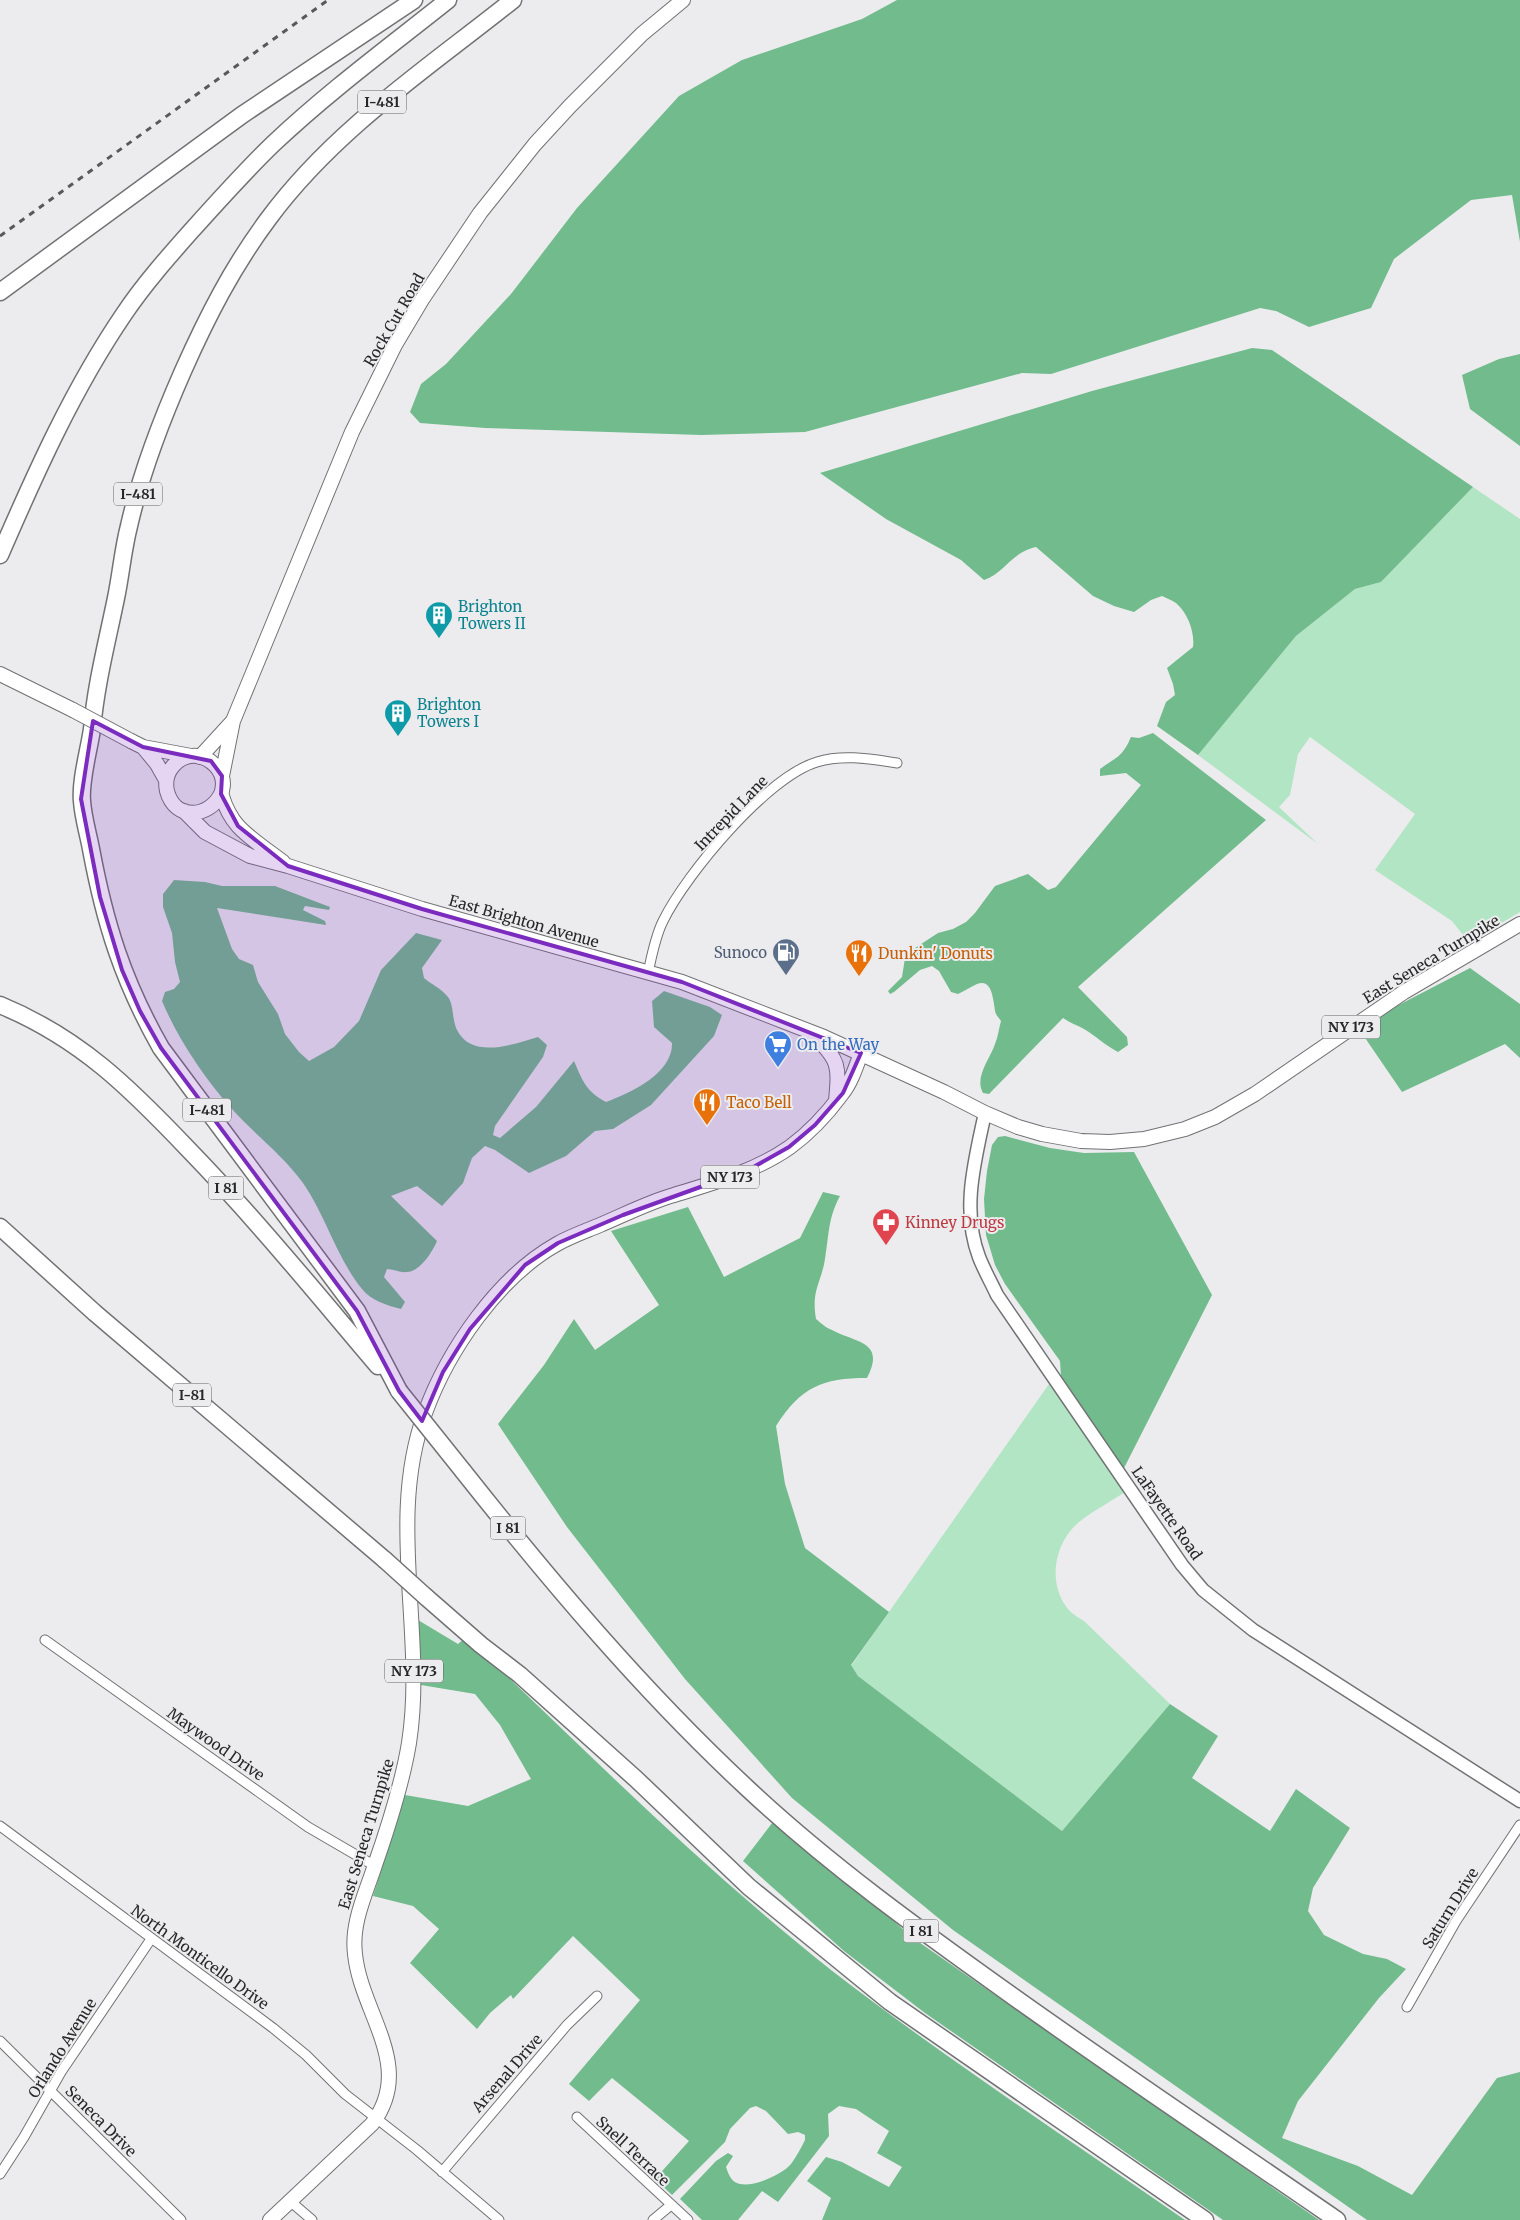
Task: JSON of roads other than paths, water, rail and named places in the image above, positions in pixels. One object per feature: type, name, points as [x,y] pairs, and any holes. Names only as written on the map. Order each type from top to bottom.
[{"type":"highway","points":[[0,292],[242,114],[414,0]]},
{"type":"highway","points":[[0,555],[26,494],[71,402],[124,314],[164,262],[233,185],[273,144],[365,66],[448,0]]},
{"type":"highway","name":"I-481","points":[[399,1391],[357,1311],[162,1048],[140,1010],[122,970],[100,897],[81,798],[96,689],[129,525],[148,457],[167,407],[214,304],[238,262],[271,215],[332,149],[409,80],[510,2]]},
{"type":"highway","name":"I 81","points":[[0,1005],[25,1015],[57,1033],[112,1073],[140,1098],[225,1186],[399,1391],[553,1584],[625,1664],[747,1788],[938,1944],[1074,2040],[1337,2220]]},
{"type":"highway","name":"I-81","points":[[0,1228],[154,1363],[386,1560],[481,1645],[520,1675],[636,1779],[749,1887],[897,2007],[1205,2220]]},
{"type":"highway","points":[[0,1239],[86,1315],[154,1363]]},
{"type":"main road","name":"Rock Cut Road","points":[[222,776],[233,721],[352,432],[395,345],[423,298],[480,214],[535,144],[642,34],[683,0]]},
{"type":"main road","points":[[0,674],[137,744],[158,764],[166,780]]},
{"type":"main road","name":"Rock Cut Road","points":[[196,756],[233,721]]},
{"type":"main road","points":[[137,744],[196,756],[211,761],[222,776],[222,794],[227,809],[238,826],[288,866]]},
{"type":"main road","points":[[196,756],[184,758],[176,763],[170,771],[166,780],[166,790],[169,799],[184,811],[202,812],[217,802],[222,794]]},
{"type":"main road","name":"East Brighton Avenue","points":[[184,811],[205,832],[228,846],[250,856],[288,866],[422,909],[682,982],[808,1030],[862,1053]]},
{"type":"main road","name":"East Seneca Turnpike","points":[[270,2220],[376,2118],[384,2105],[390,2077],[386,2051],[358,1975],[354,1950],[355,1930],[362,1902],[398,1794],[409,1742],[414,1674],[407,1503],[416,1442],[423,1417],[443,1372],[470,1329],[490,1302],[525,1265],[558,1243],[672,1195],[750,1169],[789,1148],[815,1125],[836,1102],[849,1083],[862,1053],[985,1114],[1042,1134],[1110,1142],[1144,1139],[1185,1129],[1216,1117],[1255,1094],[1373,1012],[1520,924]]},
{"type":"main road","points":[[808,1030],[831,1052],[836,1063],[838,1074],[836,1102]]},
{"type":"street","name":"Intrepid Lane","points":[[648,973],[662,923],[676,897],[708,855],[774,786],[802,767],[833,758],[847,757],[897,763]]},
{"type":"street","name":"LaFayette Road","points":[[985,1114],[972,1172],[970,1196],[971,1220],[978,1256],[997,1295],[1182,1565],[1203,1590],[1253,1630],[1520,1800]]},
{"type":"street","name":"Maywood Drive","points":[[45,1640],[308,1827],[375,1866]]},
{"type":"street","name":"Saturn Drive","points":[[1407,2007],[1456,1920],[1520,1825]]},
{"type":"street","name":"North Monticello Drive","points":[[0,1826],[273,2028],[306,2055],[345,2094],[498,2220]]},
{"type":"street","name":"Orlando Avenue","points":[[0,2174],[24,2137],[60,2072],[151,1939]]},
{"type":"street","name":"Arsenal Drive","points":[[442,2172],[567,2025],[597,1996]]},
{"type":"street","name":"Seneca Drive","points":[[0,2041],[181,2220]]},
{"type":"street","name":"Snell Terrace","points":[[577,2117],[688,2220]]},
{"type":"street","points":[[290,2201],[312,2220]]},
{"type":"street","points":[[653,2220],[671,2205]]},
{"type":"railway","points":[[0,236],[328,0]]},
{"type":"place","name":"Brighton Towers II","points":[[439,639]]},
{"type":"place","name":"Brighton Towers I","points":[[398,737]]},
{"type":"place","name":"Sunoco","points":[[786,976]]},
{"type":"place","name":"Dunkin' Donuts","points":[[859,977]]},
{"type":"place","name":"On the Way","points":[[778,1068]]},
{"type":"place","name":"Taco Bell","points":[[707,1126]]},
{"type":"place","name":"Kinney Drugs","points":[[886,1246]]}]
